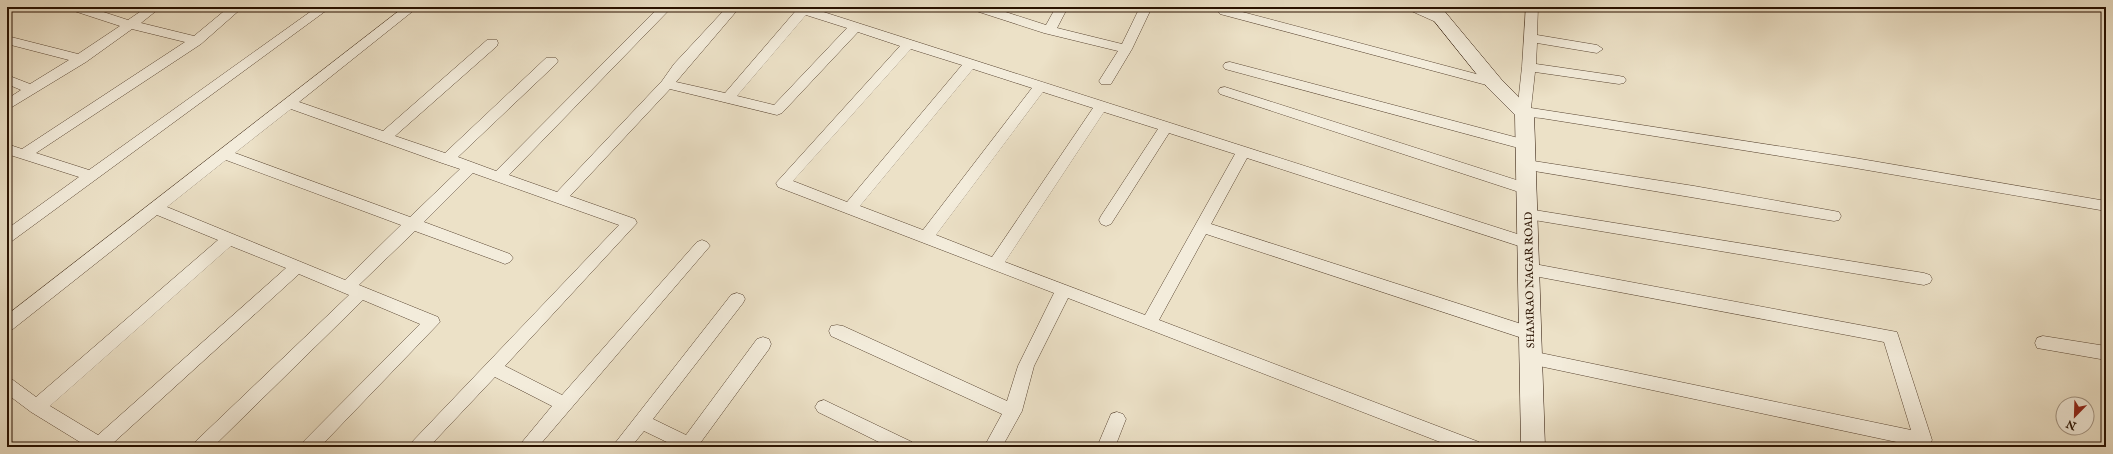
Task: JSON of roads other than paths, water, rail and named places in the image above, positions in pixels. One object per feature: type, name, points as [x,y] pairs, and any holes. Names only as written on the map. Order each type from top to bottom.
[{"type":"street","points":[[75,7],[131,25],[196,41]]},
{"type":"street","points":[[7,105],[81,59],[155,7]]},
{"type":"street","points":[[25,154],[196,41],[237,7]]},
{"type":"street","points":[[11,230],[91,176],[325,7]]},
{"type":"street","points":[[7,324],[412,7]]},
{"type":"street","points":[[499,177],[666,7]]},
{"type":"street","points":[[560,198],[667,84],[679,67],[734,7]]},
{"type":"street","points":[[978,7],[1049,30],[1126,48]]},
{"type":"street","points":[[1049,30],[1062,7]]},
{"type":"street","points":[[1106,81],[1126,48],[1146,7]]},
{"type":"street","points":[[1225,7],[1224,11],[1494,83]]},
{"type":"street","points":[[1413,7],[1437,13],[1494,83],[1524,113],[1541,113],[1847,162],[2106,206]]},
{"type":"street","points":[[1524,113],[1529,67],[1532,7]]},
{"type":"street","points":[[728,98],[805,9],[855,27],[1040,87],[1528,243]]},
{"type":"street","points":[[667,84],[777,110],[855,27]]},
{"type":"street","points":[[1531,38],[1597,49]]},
{"type":"street","points":[[7,40],[81,59]]},
{"type":"street","points":[[386,137],[492,43]]},
{"type":"street","points":[[909,44],[783,183],[1473,447]]},
{"type":"street","points":[[447,159],[551,61]]},
{"type":"street","points":[[850,208],[970,64]]},
{"type":"street","points":[[1230,66],[1527,155],[1694,191],[1834,216]]},
{"type":"street","points":[[1529,67],[1619,80]]},
{"type":"street","points":[[7,79],[32,90]]},
{"type":"street","points":[[926,237],[1040,87]]},
{"type":"street","points":[[1225,91],[1527,189]]},
{"type":"street","points":[[288,103],[630,223],[418,447]]},
{"type":"street","points":[[995,264],[1101,106]]},
{"type":"street","name":"SHAMRAO NAGAR ROAD","points":[[1524,113],[1527,155],[1533,447]]},
{"type":"street","points":[[1106,220],[1166,127]]},
{"type":"street","points":[[7,148],[91,176]]},
{"type":"street","points":[[1149,323],[1243,152]]},
{"type":"street","points":[[224,154],[505,258]]},
{"type":"street","points":[[201,447],[354,290],[413,224],[471,167]]},
{"type":"street","points":[[155,208],[432,322],[309,447]]},
{"type":"street","points":[[1528,214],[1924,280]]},
{"type":"street","points":[[1202,227],[1531,334]]},
{"type":"street","points":[[37,407],[229,239]]},
{"type":"street","points":[[527,447],[702,246]]},
{"type":"street","points":[[7,385],[37,407],[101,446],[298,267]]},
{"type":"street","points":[[1529,269],[1891,337],[1923,440],[1531,358]]},
{"type":"street","points":[[993,447],[1013,411],[1026,366],[1064,290]]},
{"type":"street","points":[[621,447],[738,299]]},
{"type":"street","points":[[837,331],[1013,411]]},
{"type":"street","points":[[2043,343],[2106,353]]},
{"type":"street","points":[[641,422],[692,446],[764,344]]},
{"type":"street","points":[[492,368],[565,404]]},
{"type":"street","points":[[824,407],[906,447]]},
{"type":"street","points":[[1106,447],[1117,419]]}]
